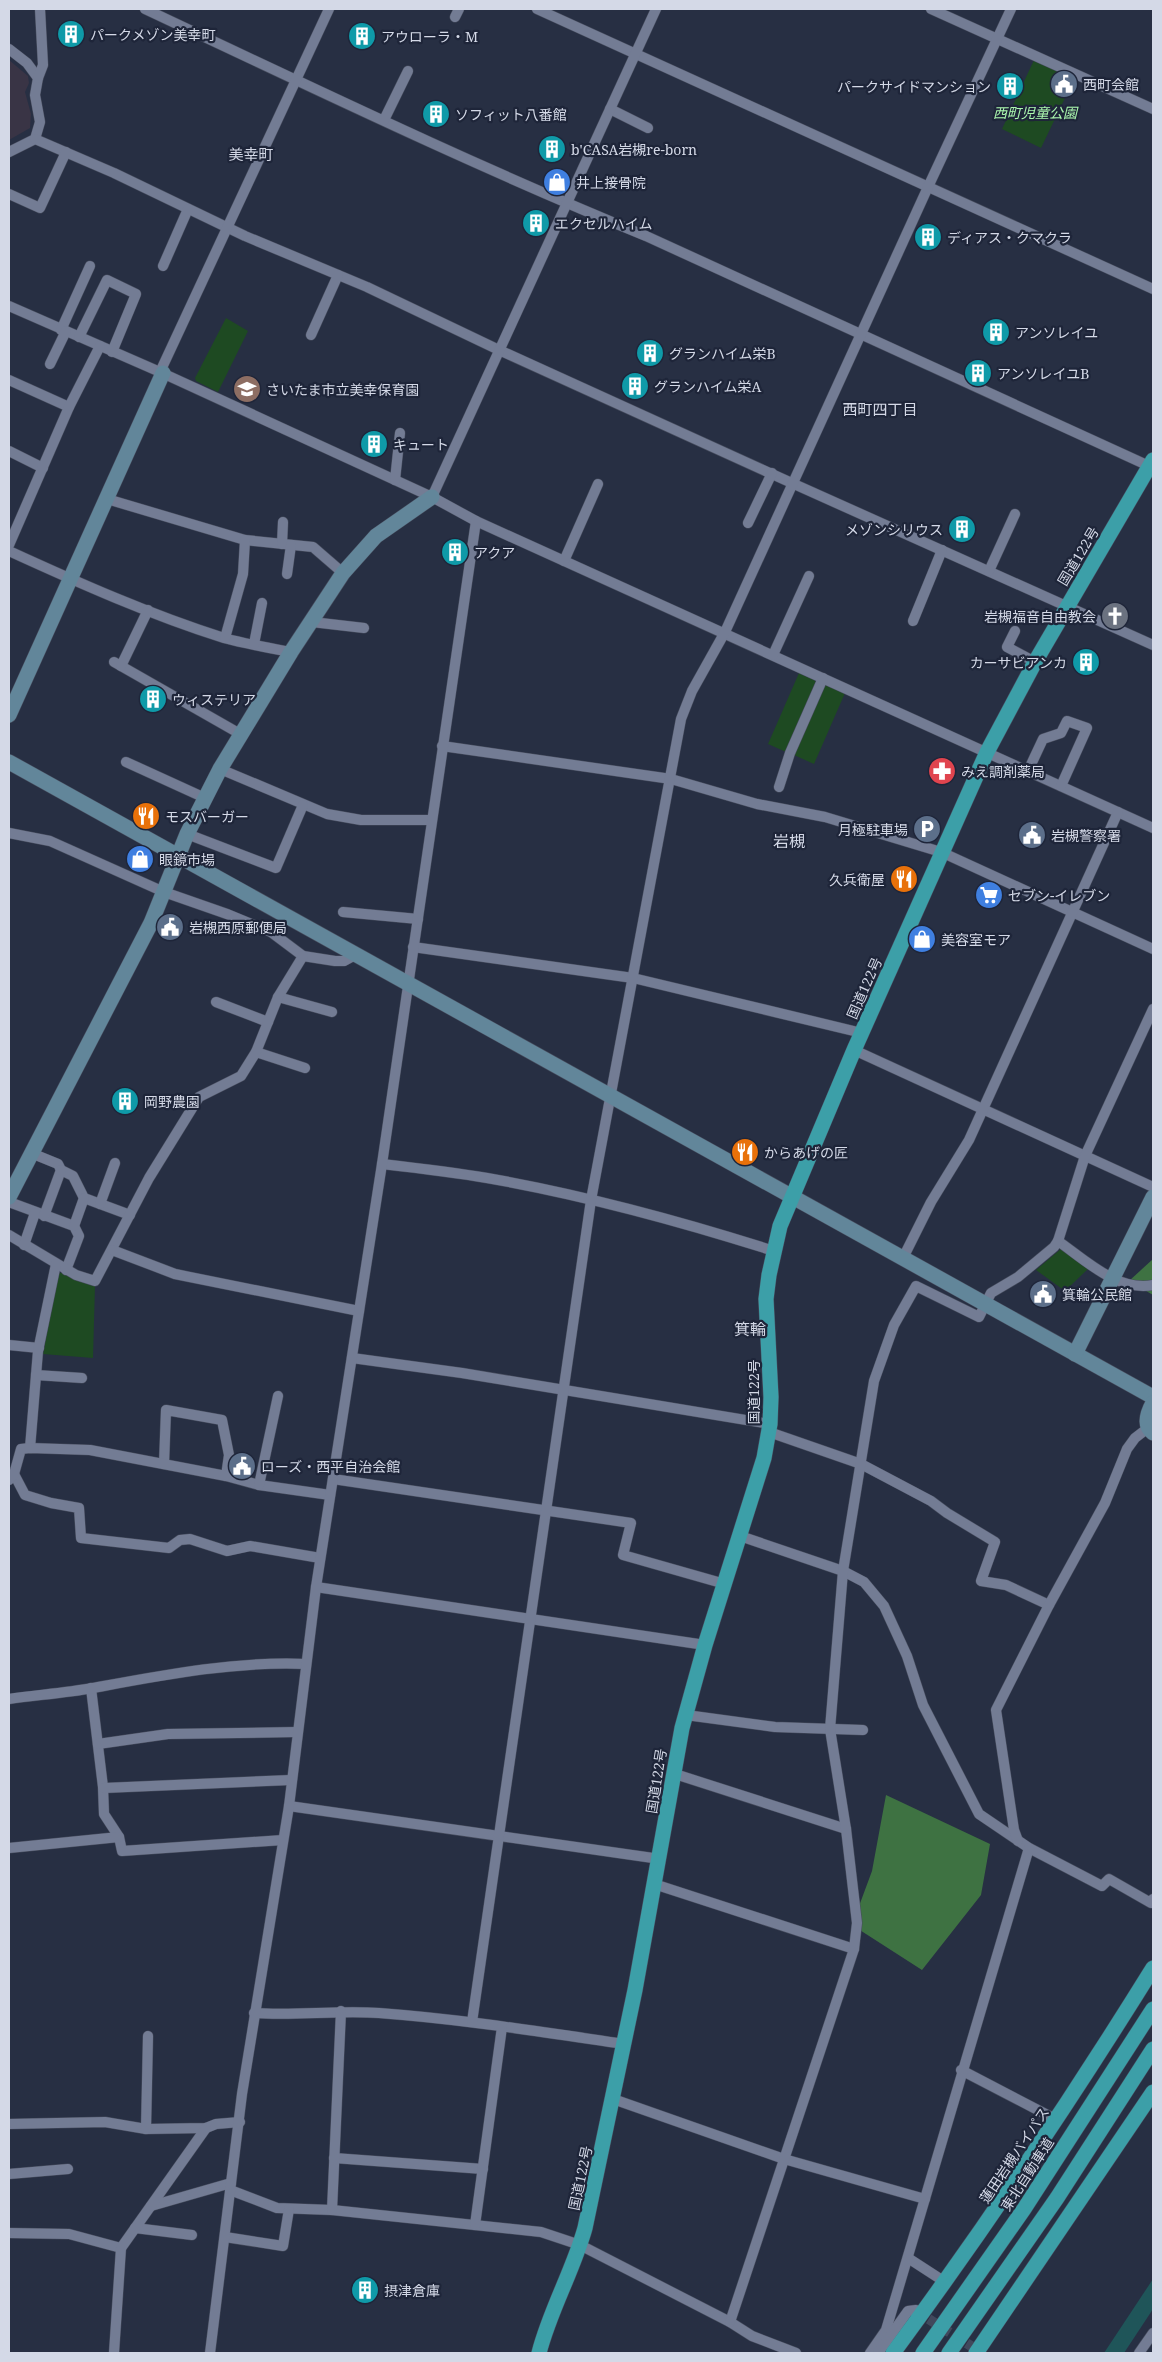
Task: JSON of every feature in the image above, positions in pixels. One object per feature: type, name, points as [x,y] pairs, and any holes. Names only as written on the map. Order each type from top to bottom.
[{"type":"highway","name":"国道122号","points":[[539,2353],[551,2316],[580,2246],[597,2179],[660,1858],[672,1773],[705,1645],[764,1458],[769,1428],[770,1372],[766,1299],[780,1226],[854,1050],[941,852],[988,752],[1067,606],[1150,470]]},
{"type":"highway","name":"蓮田岩槻バイパス","points":[[893,2353],[945,2282],[1057,2120],[1153,1968]]},
{"type":"highway","name":"東北自動車道","points":[[923,2353],[1024,2209],[1153,2009]]},
{"type":"highway","points":[[949,2353],[1058,2198],[1153,2049]]},
{"type":"highway","points":[[976,2353],[1063,2228],[1153,2092]]},
{"type":"street","points":[[9,153],[35,139],[40,122],[35,95],[43,65],[40,9]]},
{"type":"street","points":[[145,9],[568,204],[646,236],[1150,470]]},
{"type":"street","points":[[9,715],[107,499],[161,372],[329,9]]},
{"type":"street","points":[[537,9],[1153,289]]},
{"type":"street","points":[[9,1197],[151,923],[187,834],[220,769],[291,652],[343,573],[376,536],[432,497],[656,9]]},
{"type":"street","points":[[930,9],[1153,110]]},
{"type":"street","points":[[472,2022],[591,1200],[681,719],[692,691],[725,632],[794,484],[928,187],[1012,9]]},
{"type":"street","points":[[9,49],[27,64],[38,78]]},
{"type":"street","points":[[384,120],[408,71]]},
{"type":"street","points":[[610,109],[648,128]]},
{"type":"street","points":[[35,139],[228,228],[338,274],[499,350],[1153,646]]},
{"type":"street","points":[[9,194],[40,208],[66,152]]},
{"type":"street","points":[[163,266],[188,209]]},
{"type":"street","points":[[50,364],[90,266]]},
{"type":"street","points":[[311,335],[338,274]]},
{"type":"street","points":[[79,337],[107,280],[136,294],[112,352]]},
{"type":"street","points":[[9,306],[161,372],[432,497],[476,522],[725,632],[1153,828]]},
{"type":"street","points":[[9,545],[69,407],[100,346]]},
{"type":"street","points":[[9,380],[69,407]]},
{"type":"street","points":[[395,480],[400,433]]},
{"type":"street","points":[[9,451],[43,468]]},
{"type":"street","points":[[748,523],[772,473]]},
{"type":"street","points":[[564,561],[598,484]]},
{"type":"street","points":[[107,499],[245,540],[312,547],[343,573]]},
{"type":"street","points":[[989,571],[1016,514]]},
{"type":"street","points":[[284,522],[286,574]]},
{"type":"street","points":[[210,2353],[242,2094],[289,1806],[320,1558],[382,1164],[476,522]]},
{"type":"street","points":[[225,638],[243,574],[245,540]]},
{"type":"street","points":[[913,621],[942,550]]},
{"type":"street","points":[[9,551],[70,579],[225,638],[291,652]]},
{"type":"street","points":[[773,655],[809,576]]},
{"type":"street","points":[[254,644],[262,603]]},
{"type":"street","points":[[148,610],[118,664],[242,735]]},
{"type":"street","points":[[312,622],[364,628]]},
{"type":"street","points":[[1015,631],[1007,647],[1035,662]]},
{"type":"street","points":[[779,787],[790,753],[823,678]]},
{"type":"street","points":[[1028,771],[1043,738],[1061,733],[1067,721],[1087,728],[1061,786]]},
{"type":"street","points":[[442,746],[671,779],[757,804],[825,817],[941,852],[1153,949]]},
{"type":"street","points":[[9,762],[1153,1397]]},
{"type":"street","points":[[126,762],[205,798]]},
{"type":"street","points":[[220,769],[327,814],[361,820],[431,820]]},
{"type":"street","points":[[187,834],[276,868],[303,805]]},
{"type":"street","points":[[903,1258],[931,1202],[969,1140],[1118,812]]},
{"type":"street","points":[[9,832],[50,841],[164,892],[271,932],[303,956],[335,962],[344,961],[355,955]]},
{"type":"street","points":[[343,912],[418,918]]},
{"type":"street","points":[[413,947],[633,978],[862,1033]]},
{"type":"street","points":[[9,1235],[66,1270],[95,1281],[149,1178],[199,1097],[241,1076],[256,1052],[278,997],[303,956]]},
{"type":"street","points":[[278,997],[332,1012]]},
{"type":"street","points":[[216,1002],[268,1022]]},
{"type":"street","points":[[730,2322],[854,1949],[857,1923],[846,1829],[830,1729],[843,1571],[874,1381],[894,1325],[916,1286],[980,1318],[991,1293],[1018,1277],[1054,1247],[1058,1241],[1085,1156],[1153,1009]]},
{"type":"street","points":[[854,1050],[1153,1187]]},
{"type":"street","points":[[256,1052],[305,1068]]},
{"type":"street","points":[[31,1153],[58,1164],[61,1170],[73,1176],[84,1198],[130,1215]]},
{"type":"street","points":[[100,1204],[115,1163]]},
{"type":"street","points":[[382,1164],[487,1178],[591,1200],[685,1223],[774,1251]]},
{"type":"street","points":[[24,1245],[61,1170]]},
{"type":"street","points":[[1075,1354],[1153,1197]]},
{"type":"street","points":[[74,1226],[84,1198]]},
{"type":"street","points":[[9,1202],[74,1226],[79,1236],[66,1270]]},
{"type":"street","points":[[1058,1241],[1112,1278],[1134,1287],[1153,1285]]},
{"type":"street","points":[[112,1250],[175,1274],[360,1310]]},
{"type":"street","points":[[30,1448],[39,1348],[56,1264]]},
{"type":"street","points":[[9,1345],[39,1348]]},
{"type":"street","points":[[352,1358],[563,1390],[769,1428],[861,1464],[931,1501],[946,1513],[995,1542],[981,1582],[1006,1585],[1049,1605]]},
{"type":"street","points":[[36,1375],[82,1378]]},
{"type":"street","points":[[259,1485],[278,1396]]},
{"type":"street","points":[[1018,1841],[1014,1830],[996,1710],[1049,1605],[1105,1503],[1127,1449],[1141,1433],[1151,1431],[1147,1420],[1153,1403]]},
{"type":"street","points":[[164,1464],[166,1410],[222,1420],[229,1455],[226,1476]]},
{"type":"street","points":[[320,1558],[250,1546],[227,1551],[190,1539],[180,1540],[170,1548],[81,1538],[79,1508],[51,1504],[25,1495],[12,1477],[21,1450],[30,1448],[90,1450],[226,1476],[259,1485],[330,1495]]},
{"type":"street","points":[[333,1479],[631,1523],[623,1555],[725,1584]]},
{"type":"street","points":[[740,1536],[843,1571],[864,1582],[884,1606],[906,1656],[923,1704],[979,1814],[1029,1848],[1102,1886],[1109,1879],[1152,1902]]},
{"type":"street","points":[[316,1587],[705,1645]]},
{"type":"street","points":[[9,1699],[91,1688],[166,1674],[265,1662],[306,1664]]},
{"type":"street","points":[[91,1688],[104,1788],[104,1814],[119,1837],[122,1850],[283,1840]]},
{"type":"street","points":[[686,1715],[775,1727],[863,1730]]},
{"type":"street","points":[[98,1744],[168,1734],[297,1732]]},
{"type":"street","points":[[672,1773],[846,1829]]},
{"type":"street","points":[[104,1788],[291,1780]]},
{"type":"street","points":[[289,1806],[660,1858]]},
{"type":"street","points":[[9,1848],[119,1837]]},
{"type":"street","points":[[870,2353],[886,2330],[961,2070],[1029,1848]]},
{"type":"street","points":[[654,1884],[854,1949]]},
{"type":"street","points":[[254,2013],[275,2015],[341,2011],[472,2022],[624,2044]]},
{"type":"street","points":[[332,2210],[341,2011]]},
{"type":"street","points":[[476,2225],[502,2027]]},
{"type":"street","points":[[146,2129],[148,2036]]},
{"type":"street","points":[[961,2070],[1057,2120]]},
{"type":"street","points":[[613,2099],[784,2159],[925,2199]]},
{"type":"street","points":[[9,2124],[105,2122],[146,2129],[206,2128],[216,2124],[240,2122]]},
{"type":"street","points":[[114,2353],[121,2248],[206,2128]]},
{"type":"street","points":[[334,2158],[483,2169]]},
{"type":"street","points":[[9,2174],[68,2169]]},
{"type":"street","points":[[152,2206],[231,2186],[277,2208],[332,2210],[541,2232],[580,2246],[730,2322],[752,2336],[796,2353]]},
{"type":"street","points":[[225,2237],[283,2246],[289,2209]]},
{"type":"street","points":[[135,2228],[192,2235]]},
{"type":"street","points":[[9,2233],[69,2234],[121,2248]]},
{"type":"street","points":[[908,2258],[945,2282]]},
{"type":"street","points":[[878,2353],[908,2311],[916,2310]]},
{"type":"street","points":[[1139,2353],[1153,2333]]},
{"type":"shaded area","points":[[9,60],[28,76],[29,83],[25,92],[31,114],[30,128],[9,140]]},
{"type":"shaded area","points":[[1153,2279],[1153,2309],[1124,2353],[1104,2353]]},
{"type":"green space","name":"西町児童公園","points":[[1034,60],[1058,72],[1051,91],[1065,98],[1041,148],[1002,129]]},
{"type":"green space","points":[[226,318],[248,331],[218,392],[196,381],[195,378]]},
{"type":"green space","points":[[799,673],[816,681],[786,752],[768,744]]},
{"type":"green space","points":[[825,685],[845,693],[814,764],[794,755]]},
{"type":"green space","points":[[1061,1249],[1089,1268],[1065,1291],[1036,1270]]},
{"type":"green space","points":[[1153,1259],[1153,1295],[1129,1281]]},
{"type":"green space","points":[[63,1272],[95,1285],[93,1358],[43,1354],[58,1274]]},
{"type":"green space","points":[[886,1795],[990,1844],[981,1895],[922,1970],[852,1925],[872,1871]]},
{"type":"tunnel","points":[[916,2311],[982,2353]]},
{"type":"place","name":"パークメゾン美幸町","points":[[71,34]]},
{"type":"place","name":"アウローラ・M","points":[[362,36]]},
{"type":"place","name":"西町会館","points":[[1064,84]]},
{"type":"place","name":"パークサイドマンション","points":[[1010,86]]},
{"type":"place","name":"ソフィット八番館","points":[[436,114]]},
{"type":"place","name":"b'CASA岩槻re-born","points":[[552,149]]},
{"type":"place","name":"井上接骨院","points":[[557,182]]},
{"type":"place","name":"エクセルハイム","points":[[536,223]]},
{"type":"place","name":"ディアス・クマクラ","points":[[928,237]]},
{"type":"place","name":"アンソレイユ","points":[[996,332]]},
{"type":"place","name":"グランハイム栄B","points":[[650,353]]},
{"type":"place","name":"アンソレイユB","points":[[978,373]]},
{"type":"place","name":"グランハイム栄A","points":[[635,386]]},
{"type":"place","name":"さいたま市立美幸保育園","points":[[247,389]]},
{"type":"place","name":"キュート","points":[[374,444]]},
{"type":"place","name":"メゾンシリウス","points":[[962,529]]},
{"type":"place","name":"アクア","points":[[455,552]]},
{"type":"place","name":"岩槻福音自由教会","points":[[1115,616]]},
{"type":"place","name":"カーサビアンカ","points":[[1086,662]]},
{"type":"place","name":"ウィステリア","points":[[153,699]]},
{"type":"place","name":"みえ調剤薬局","points":[[942,771]]},
{"type":"place","name":"モスバーガー","points":[[146,816]]},
{"type":"place","name":"月極駐車場","points":[[927,829]]},
{"type":"place","name":"岩槻警察署","points":[[1032,835]]},
{"type":"place","name":"眼鏡市場","points":[[140,859]]},
{"type":"place","name":"久兵衛屋","points":[[904,879]]},
{"type":"place","name":"セブン-イレブン","points":[[989,895]]},
{"type":"place","name":"岩槻西原郵便局","points":[[170,927]]},
{"type":"place","name":"美容室モア","points":[[922,939]]},
{"type":"place","name":"岡野農園","points":[[125,1101]]},
{"type":"place","name":"からあげの匠","points":[[745,1152]]},
{"type":"place","name":"箕輪公民館","points":[[1043,1294]]},
{"type":"place","name":"ローズ・西平自治会館","points":[[242,1466]]},
{"type":"place","name":"摂津倉庫","points":[[365,2290]]},
{"type":"district","name":"美幸町","points":[[251,154]]},
{"type":"district","name":"西町四丁目","points":[[880,409]]},
{"type":"district","name":"岩槻","points":[[789,841]]},
{"type":"district","name":"箕輪","points":[[750,1329]]}]
